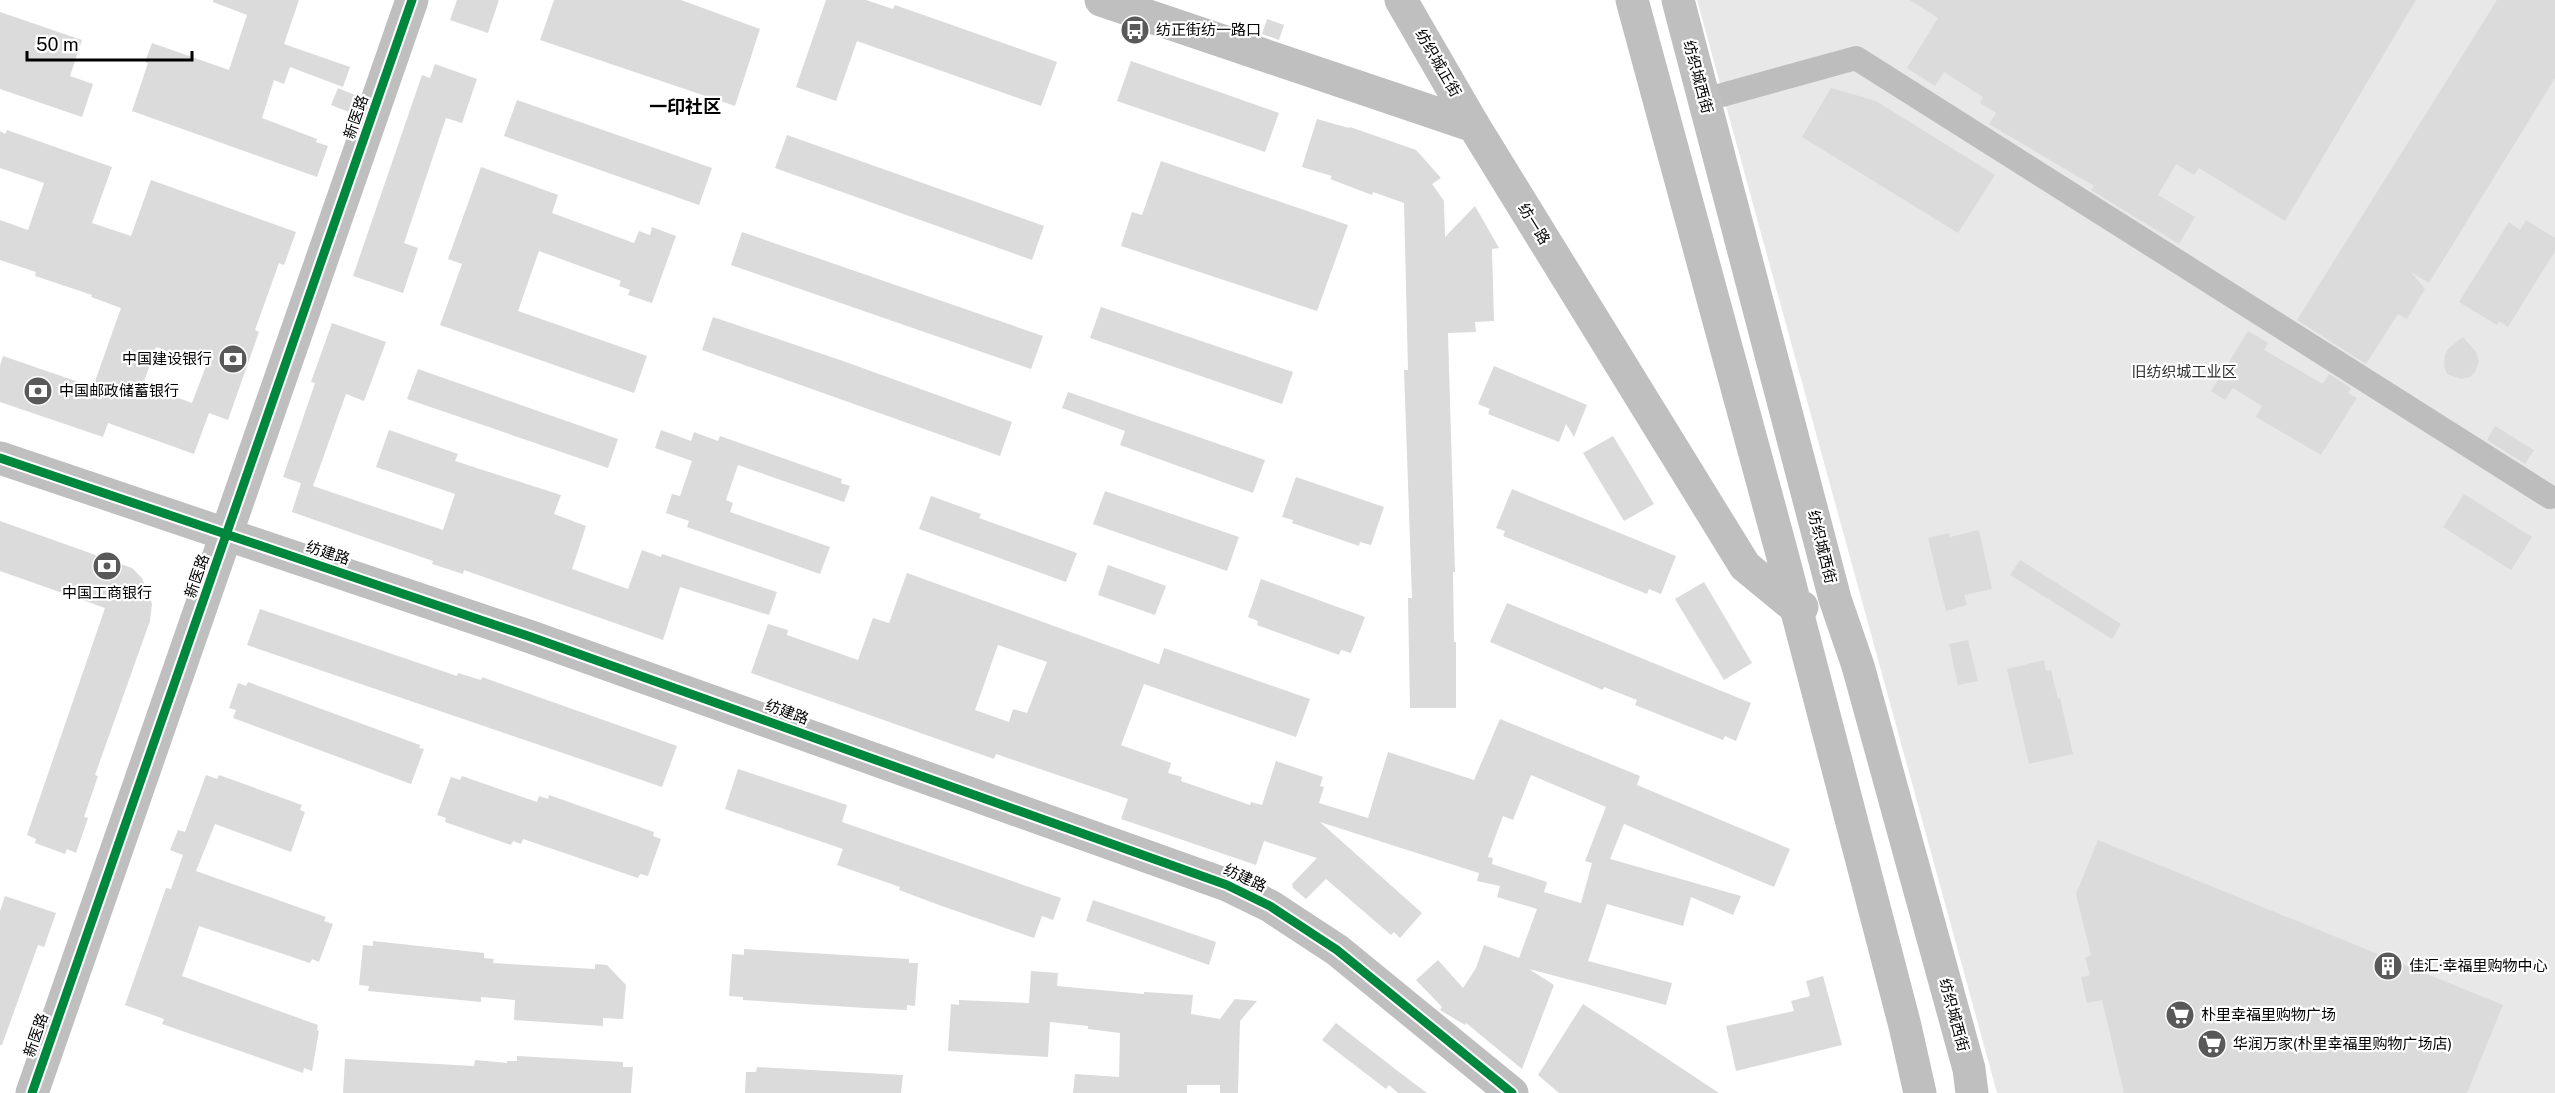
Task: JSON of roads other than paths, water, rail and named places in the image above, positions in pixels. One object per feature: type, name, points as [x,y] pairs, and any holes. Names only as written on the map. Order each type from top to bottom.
[{"type":"street","name":"新医路","points":[[32,1093],[412,0]]},
{"type":"street","points":[[1101,0],[1474,126]]},
{"type":"street","name":"纺织城正街","points":[[1401,0],[1474,126]]},
{"type":"street","points":[[1632,0],[1796,608],[1905,1026],[1920,1093]]},
{"type":"street","name":"纺织城西街","points":[[1678,0],[1836,599],[1860,676],[1969,1069],[1972,1093]]},
{"type":"street","points":[[1704,100],[1856,58],[2550,497]]},
{"type":"street","name":"纺一路","points":[[1474,126],[1744,566],[1796,608]]},
{"type":"street","name":"纺建路","points":[[0,458],[531,637],[1227,885],[1270,906],[1337,950],[1512,1093]]},
{"type":"street","points":[[1796,608],[1836,599]]},
{"type":"place","name":"纺正街纺一路口","points":[[1135,30]]},
{"type":"place","name":"中国建设银行","points":[[233,359]]},
{"type":"place","name":"中国邮政储蓄银行","points":[[38,391]]},
{"type":"place","name":"中国工商银行","points":[[107,566]]},
{"type":"place","name":"佳汇·幸福里购物中心","points":[[2388,966]]},
{"type":"place","name":"朴里幸福里购物广场","points":[[2180,1015]]},
{"type":"place","name":"华润万家(朴里幸福里购物广场店)","points":[[2212,1044]]},
{"type":"district","name":"一印社区","points":[[685,107]]},
{"type":"park label","name":"旧纺织城工业区","points":[[2184,372]]}]
